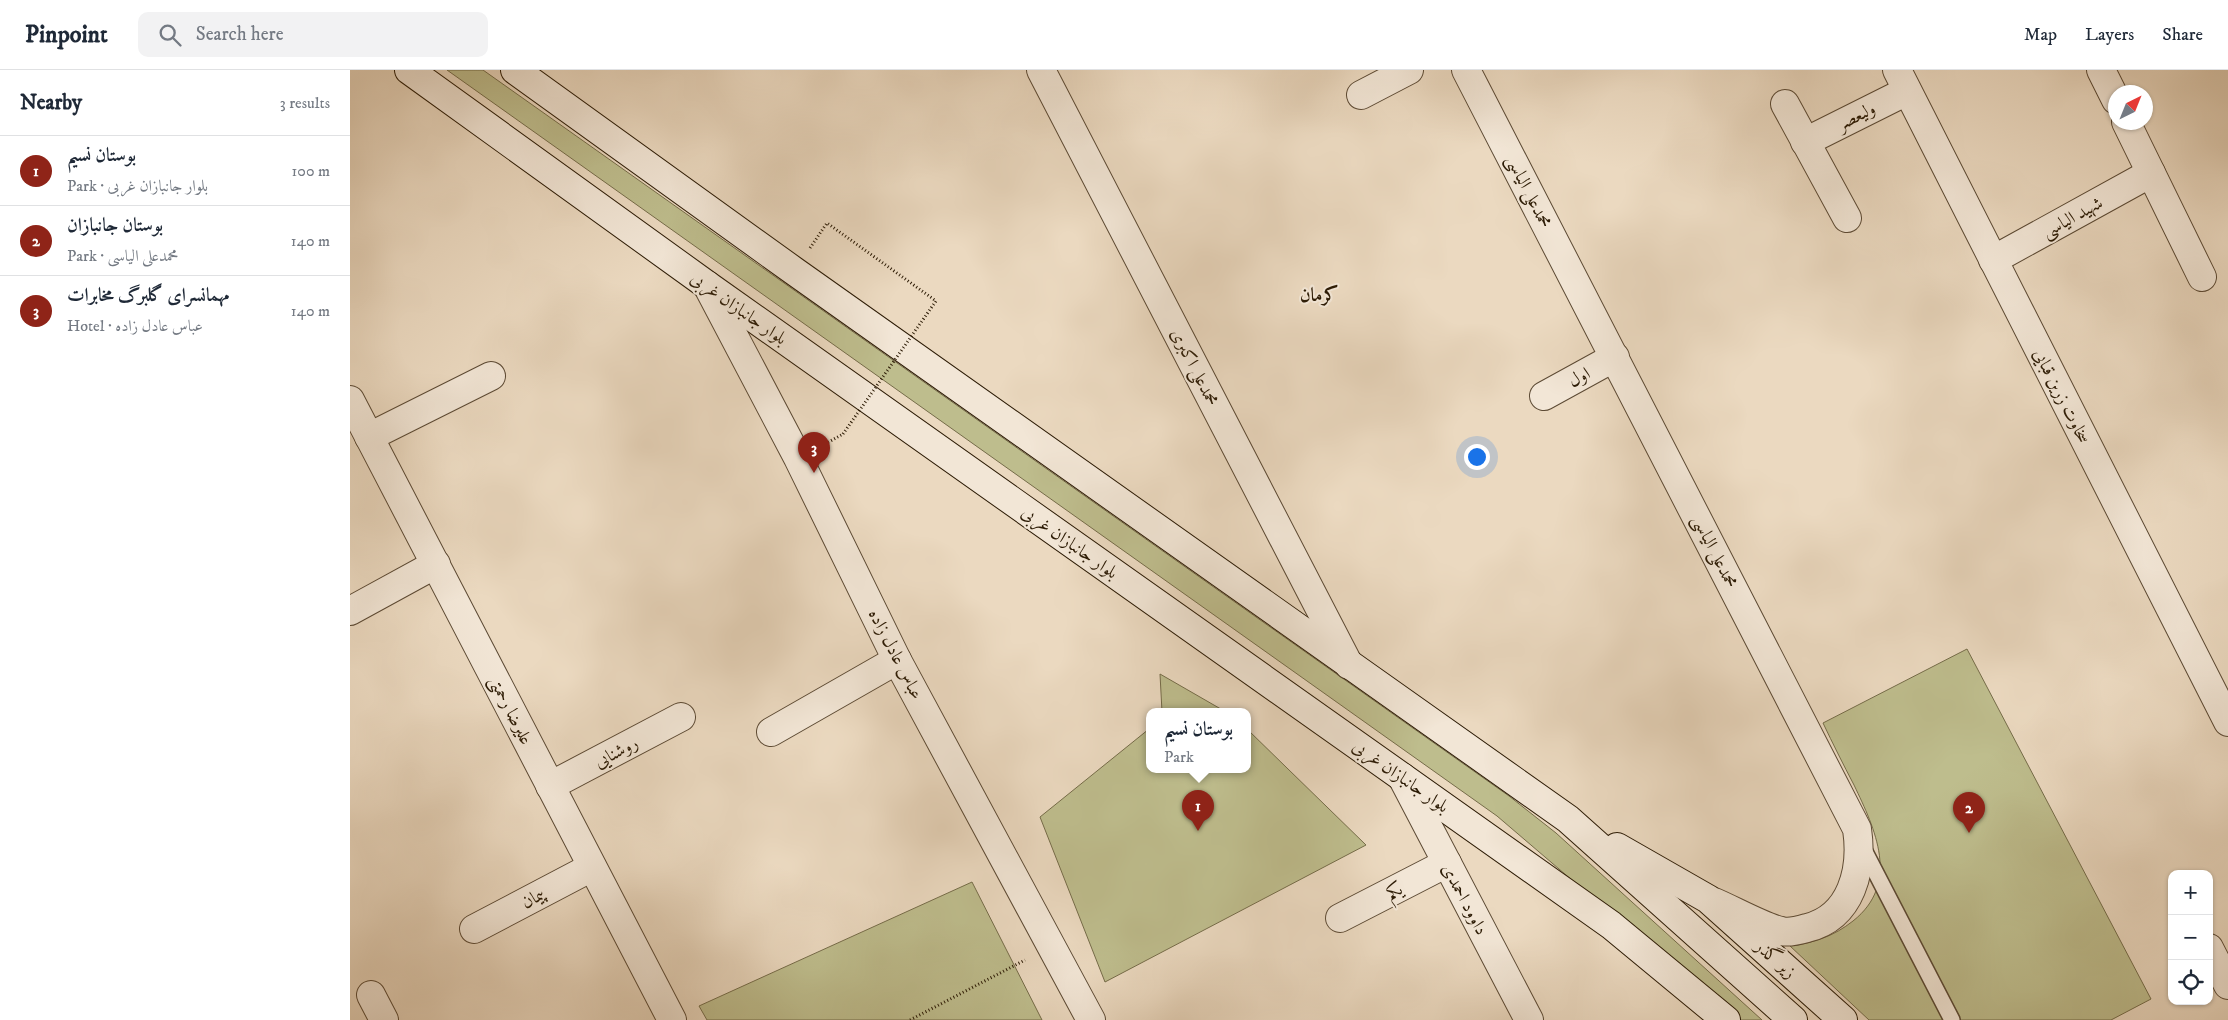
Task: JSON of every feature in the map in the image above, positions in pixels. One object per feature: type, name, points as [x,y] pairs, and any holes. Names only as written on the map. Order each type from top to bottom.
[{"type":"street","name":"بلوار جانبازان غربی","points":[[409,70],[707,285],[1611,925],[1726,1020]]},
{"type":"street","points":[[515,70],[802,277],[1568,819],[1708,899]]},
{"type":"street","name":"محمدعلی اکبری","points":[[1041,70],[1349,665]]},
{"type":"street","points":[[1361,95],[1409,70]]},
{"type":"street","name":"محمدعلی الیاسی","points":[[1466,70],[1854,820],[1859,840],[1854,887],[1844,904],[1818,925],[1782,932],[1708,899]]},
{"type":"street","points":[[2101,70],[2108,85]]},
{"type":"street","name":"ولیعصر","points":[[1805,142],[1902,80]]},
{"type":"street","name":"سخاوت زرین قبایی","points":[[1902,80],[2228,722]]},
{"type":"street","points":[[1785,104],[1847,218]]},
{"type":"street","points":[[2130,130],[2202,276]]},
{"type":"street","name":"شهید الیاسی","points":[[1993,260],[2151,173]]},
{"type":"street","name":"عباس عادل زاده","points":[[707,285],[798,458],[897,660],[1091,1020]]},
{"type":"street","name":"اول","points":[[1544,396],[1614,357]]},
{"type":"street","points":[[369,437],[491,376]]},
{"type":"street","name":"علیرضا رحمتی","points":[[350,400],[672,1020]]},
{"type":"street","points":[[350,611],[436,564]]},
{"type":"street","points":[[771,732],[897,660]]},
{"type":"street","name":"روشنایی","points":[[550,786],[681,717]]},
{"type":"street","name":"داوود احمدی","points":[[1402,777],[1529,1020]]},
{"type":"street","points":[[1568,819],[1792,1020]]},
{"type":"street","name":"یکم","points":[[1340,918],[1447,864]]},
{"type":"street","name":"پیمان","points":[[474,929],[592,867]]},
{"type":"street","name":"زیر گذر","points":[[1708,899],[1844,1020]]},
{"type":"street","points":[[2213,956],[2228,985]]},
{"type":"street","points":[[371,995],[384,1020]]},
{"type":"lane","points":[[1859,840],[1952,1020]]},
{"type":"path","points":[[821,446],[843,434],[936,301],[827,223]]},
{"type":"path","points":[[910,1020],[1052,946]]},
{"type":"shaded area","points":[[447,70],[483,70],[1509,796],[1556,833],[1762,1020],[1732,1020],[1676,969],[1497,816]]},
{"type":"shaded area","points":[[1967,649],[2151,999],[2111,1020],[1869,1020],[1790,946],[1823,938],[1839,931],[1853,921],[1868,906],[1876,890],[1880,873],[1876,837],[1854,785],[1823,723]]},
{"type":"shaded area","points":[[1160,674],[1219,708],[1162,708]]},
{"type":"shaded area","points":[[1146,731],[1146,773],[1251,773],[1251,733],[1366,845],[1105,982],[1040,817]]},
{"type":"shaded area","points":[[972,882],[1042,1020],[707,1020],[699,1006]]},
{"type":"place","name":"مهمانسرای گلبرگ مخابرات","points":[[814,473]]},
{"type":"place","name":"بوستان نسیم","points":[[1198,831]]},
{"type":"place","name":"بوستان جانبازان","points":[[1969,833]]},
{"type":"district","name":"کرمان","points":[[1319,294]]}]
